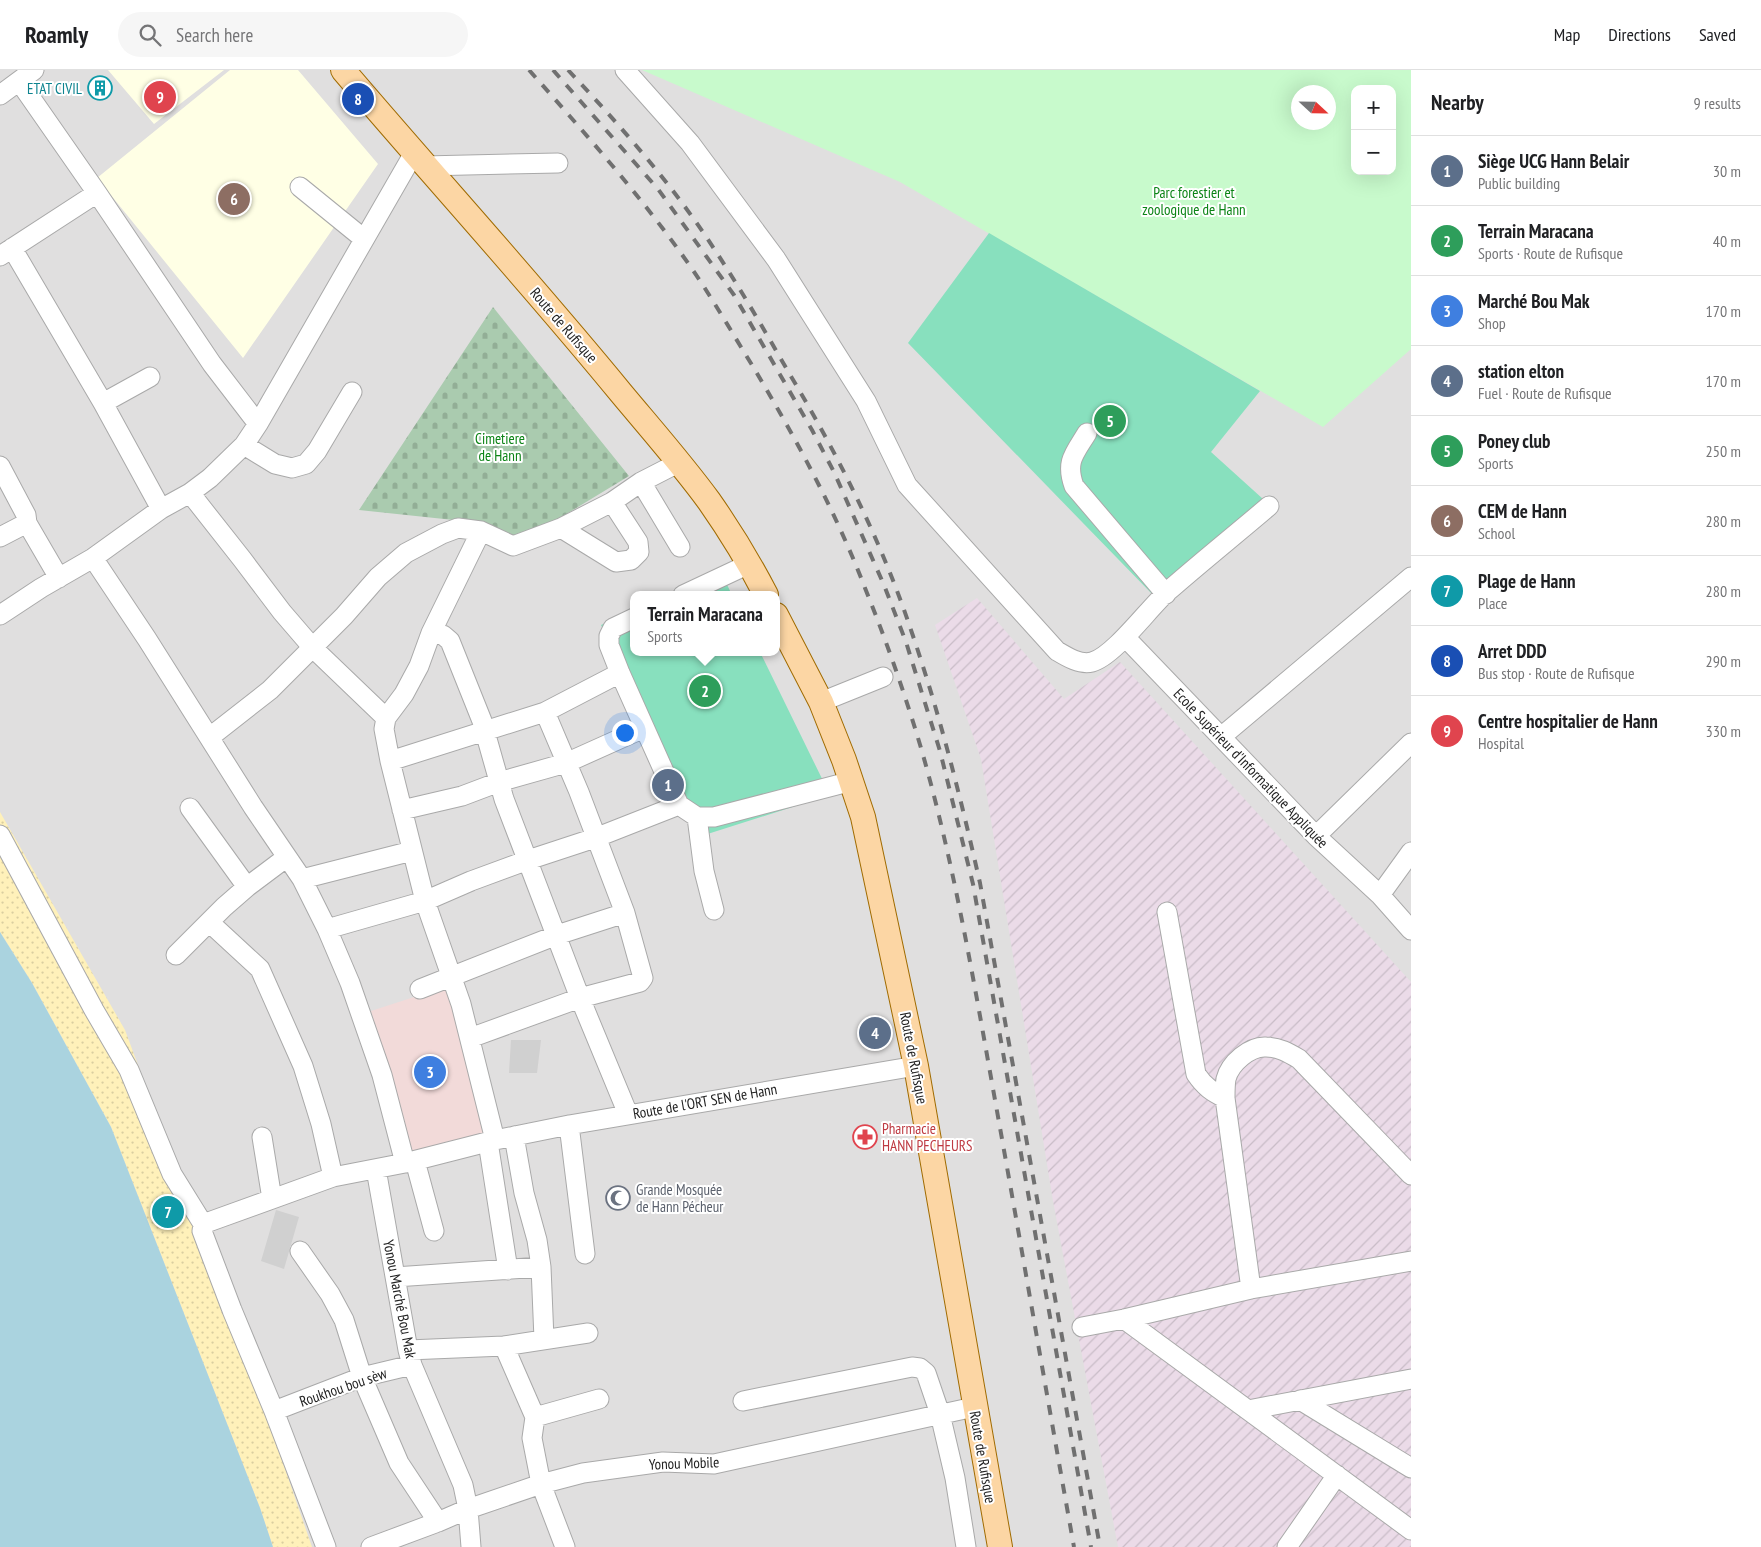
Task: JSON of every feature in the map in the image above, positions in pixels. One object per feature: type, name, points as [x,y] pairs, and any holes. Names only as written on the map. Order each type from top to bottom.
[{"type":"main road","name":"Route de Rufisque","points":[[343,70],[569,329],[678,462],[709,501],[750,564],[764,591]]},
{"type":"main road","name":"Route de Rufisque","points":[[780,624],[821,702],[864,817],[916,1066],[974,1408],[1000,1547]]},
{"type":"street","points":[[0,94],[34,70]]},
{"type":"street","points":[[625,70],[690,143],[776,259],[866,401],[907,485],[1057,651],[1069,658],[1083,662],[1093,662],[1104,656],[1166,594],[1269,506]]},
{"type":"street","points":[[19,81],[97,192],[212,364],[258,424]]},
{"type":"street","points":[[0,615],[93,558],[161,510],[190,493],[210,478],[244,445],[258,424],[364,239],[419,159],[558,163]]},
{"type":"street","points":[[300,187],[364,239]]},
{"type":"street","points":[[97,192],[6,252],[103,403],[161,510]]},
{"type":"street","points":[[103,403],[150,378]]},
{"type":"street","points":[[244,445],[275,464],[292,468],[306,464],[317,451],[352,392]]},
{"type":"street","points":[[1087,433],[1072,458],[1070,473],[1074,486],[1166,594]]},
{"type":"street","points":[[210,738],[270,690],[313,648],[378,577],[406,554],[442,534],[458,528],[481,532],[513,546],[561,528],[612,502],[641,482],[678,462]]},
{"type":"street","points":[[0,466],[26,515],[27,523],[59,578]]},
{"type":"street","points":[[641,482],[680,547]]},
{"type":"street","points":[[190,493],[282,612],[313,648],[386,718]]},
{"type":"street","points":[[561,528],[616,562],[631,560],[639,552],[638,542],[612,502]]},
{"type":"street","points":[[0,537],[27,523]]},
{"type":"street","points":[[481,532],[431,633],[419,666],[404,694],[386,718],[385,736],[412,851],[426,901],[461,1004],[470,1038],[491,1141],[495,1199],[508,1270]]},
{"type":"street","points":[[93,558],[253,807],[302,879],[327,929],[350,983],[434,1231]]},
{"type":"street","points":[[692,591],[750,564]]},
{"type":"street","points":[[1221,737],[1411,577]]},
{"type":"street","points":[[630,620],[613,628],[609,636],[609,645],[679,805],[697,816],[714,817],[852,781]]},
{"type":"street","points":[[431,633],[444,635],[450,640],[484,730],[499,782],[528,860],[580,998],[628,1114]]},
{"type":"street","name":"Ecole Supérieur d'Informatique Appliquée","points":[[1125,637],[1316,836],[1380,895],[1411,930]]},
{"type":"street","points":[[390,761],[545,712],[620,673]]},
{"type":"street","points":[[821,702],[883,677]]},
{"type":"street","points":[[470,1038],[580,998],[640,982],[643,978],[625,913],[545,712]]},
{"type":"street","points":[[402,810],[462,796],[499,782],[566,763],[644,728]]},
{"type":"street","points":[[1316,836],[1411,743]]},
{"type":"street","points":[[327,929],[426,901],[472,881],[596,838],[679,805]]},
{"type":"street","points":[[190,808],[247,886]]},
{"type":"street","points":[[697,816],[704,871],[714,910]]},
{"type":"street","points":[[0,835],[94,1010],[130,1070],[172,1174],[203,1224],[202,1230],[205,1239],[232,1310],[274,1411],[326,1547]]},
{"type":"street","points":[[302,879],[412,851]]},
{"type":"street","points":[[1380,895],[1411,852]]},
{"type":"street","points":[[176,955],[247,886],[287,858]]},
{"type":"street","points":[[1167,912],[1196,1074],[1212,1092],[1225,1098]]},
{"type":"street","points":[[420,990],[557,935],[625,913]]},
{"type":"street","points":[[209,922],[260,969],[303,1066],[321,1124],[333,1177]]},
{"type":"street","points":[[1251,1289],[1225,1098],[1227,1077],[1237,1060],[1249,1052],[1265,1047],[1282,1050],[1299,1059],[1411,1175]]},
{"type":"street","name":"Route de l'ORT SEN de Hann","points":[[203,1224],[333,1177],[410,1162],[491,1141],[628,1114],[916,1066]]},
{"type":"street","points":[[569,1125],[585,1254]]},
{"type":"street","points":[[514,1136],[524,1192],[537,1240],[541,1267],[544,1339]]},
{"type":"street","points":[[262,1138],[272,1199]]},
{"type":"street","name":"Yonou Marché Bou Mak","points":[[376,1169],[410,1358],[464,1485],[471,1547]]},
{"type":"street","points":[[300,1251],[330,1294],[344,1320],[362,1377],[399,1463],[438,1522]]},
{"type":"street","points":[[1082,1327],[1251,1289],[1411,1261]]},
{"type":"street","points":[[395,1276],[541,1267]]},
{"type":"street","points":[[1124,1319],[1411,1530]]},
{"type":"street","name":"Roukhou bou sèw","points":[[274,1411],[410,1358],[588,1333]]},
{"type":"street","points":[[504,1346],[535,1417],[532,1438],[541,1484],[565,1547]]},
{"type":"street","points":[[743,1401],[912,1367],[920,1368],[926,1373],[940,1414],[966,1547]]},
{"type":"street","points":[[1248,1410],[1411,1378]]},
{"type":"street","points":[[535,1417],[599,1399]]},
{"type":"street","points":[[1300,1400],[1411,1468]]},
{"type":"street","name":"Yonou Mobile","points":[[371,1547],[468,1509],[541,1484],[583,1473],[654,1463],[714,1464],[974,1408]]},
{"type":"street","points":[[1287,1547],[1337,1476]]},
{"type":"shaded area","points":[[0,70],[1411,70],[1411,1547],[273,1547],[111,1127],[32,983],[0,932]]},
{"type":"shaded area","points":[[108,70],[224,70],[154,124]]},
{"type":"shaded area","points":[[230,70],[298,70],[378,164],[243,358],[97,178]]},
{"type":"shaded area","points":[[977,598],[1064,699],[1120,662],[1411,982],[1411,1547],[1118,1547],[1053,1201],[981,759],[935,625]]},
{"type":"shaded area","points":[[448,986],[488,1134],[411,1156],[371,1011]]},
{"type":"shaded area","points":[[511,1040],[541,1040],[537,1073],[509,1073]]},
{"type":"shaded area","points":[[276,1210],[299,1217],[284,1269],[261,1261]]},
{"type":"sand","points":[[0,812],[125,1030],[253,1376],[312,1547],[273,1547],[260,1508],[111,1127],[32,983],[0,932]]},
{"type":"green space","name":"Parc forestier et zoologique de Hann","points":[[642,70],[1411,70],[1411,349],[1323,427],[900,182]]},
{"type":"green space","points":[[989,233],[1260,391],[1211,452],[1263,499],[1153,595],[908,343]]},
{"type":"green space","name":"Cimetiere de Hann","points":[[493,307],[629,476],[517,544],[463,521],[359,510]]},
{"type":"green space","points":[[721,572],[730,591],[678,591]]},
{"type":"green space","points":[[630,612],[630,656],[762,656],[830,795],[695,838],[650,731],[601,625]]},
{"type":"water","points":[[0,932],[32,983],[111,1127],[260,1508],[273,1547],[0,1547]]},
{"type":"railway","points":[[529,70],[591,140],[651,213],[713,301],[768,392],[813,474],[841,530],[888,647],[921,748],[933,792],[964,928],[1074,1547]]},
{"type":"railway","points":[[553,70],[658,189],[734,295],[812,430],[834,472],[884,585],[906,642],[940,751],[973,884],[1091,1547]]},
{"type":"railway","points":[[568,70],[666,182],[700,227],[731,275],[842,467],[873,532],[900,599],[941,726],[980,883],[1100,1547]]},
{"type":"place","name":"ETAT CIVIL","points":[[100,88]]},
{"type":"place","name":"Centre hospitalier de Hann","points":[[160,97]]},
{"type":"place","name":"Arret DDD","points":[[358,99]]},
{"type":"place","name":"CEM de Hann","points":[[234,199]]},
{"type":"place","name":"Poney club","points":[[1110,421]]},
{"type":"place","name":"Terrain Maracana","points":[[705,691]]},
{"type":"place","name":"Siège UCG Hann Belair","points":[[668,785]]},
{"type":"place","name":"station elton","points":[[875,1033]]},
{"type":"place","name":"Marché Bou Mak","points":[[430,1072]]},
{"type":"place","name":"Pharmacie HANN PECHEURS","points":[[865,1137]]},
{"type":"place","name":"Grande Mosquée de Hann Pécheur","points":[[618,1198]]},
{"type":"place","name":"Plage de Hann","points":[[168,1212]]}]
